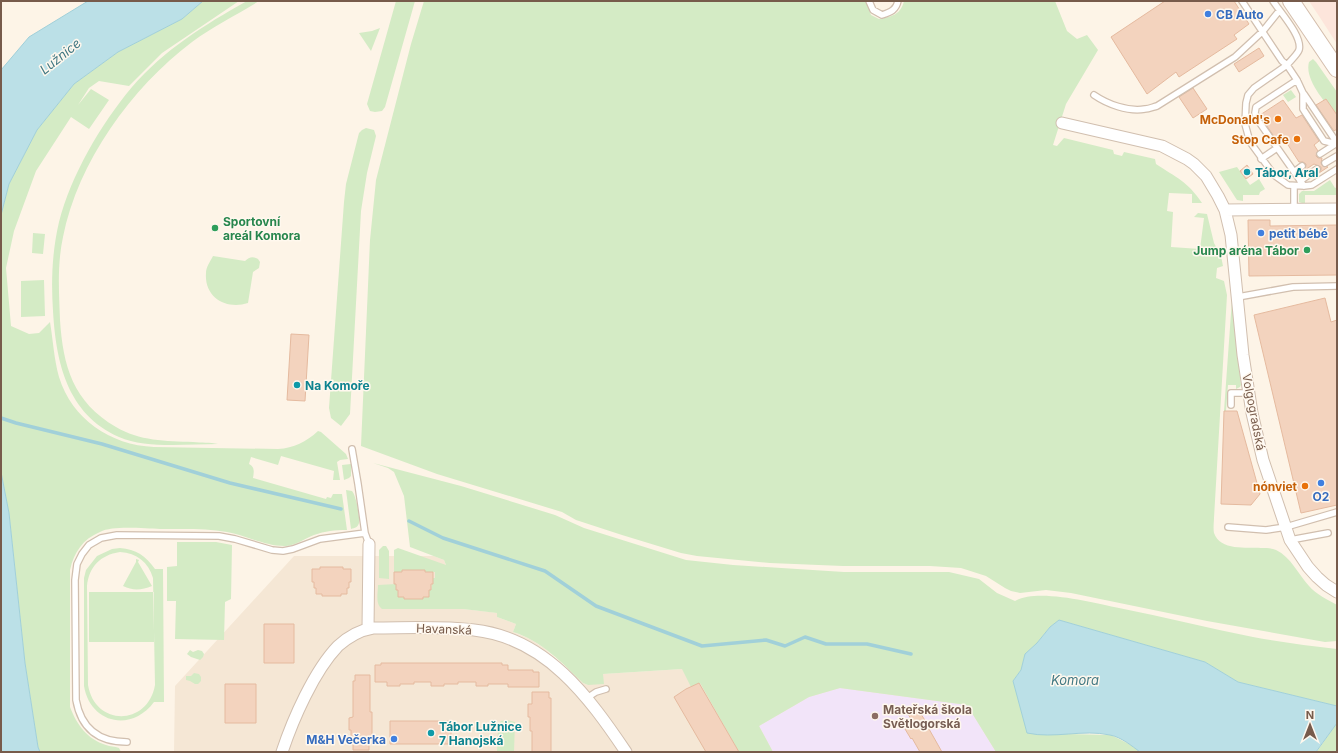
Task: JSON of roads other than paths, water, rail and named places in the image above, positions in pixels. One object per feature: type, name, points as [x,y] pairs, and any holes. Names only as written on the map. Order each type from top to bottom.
[{"type":"main road","points":[[1285,6],[1337,69]]},
{"type":"street","name":"Volgogradská","points":[[1062,123],[1157,144],[1194,164],[1206,176],[1225,210],[1231,235],[1243,355],[1249,393],[1263,460],[1290,540],[1308,567],[1317,577],[1337,592]]},
{"type":"street","points":[[1225,210],[1337,209]]},
{"type":"street","points":[[368,629],[369,544]]},
{"type":"street","name":"Havanská","points":[[282,752],[292,725],[307,693],[331,654],[349,637],[374,628],[453,628],[496,633],[509,638],[535,651],[567,676],[587,698],[626,752]]},
{"type":"lane","points":[[869,1],[874,10],[882,15],[892,12],[897,6],[898,1]]},
{"type":"lane","points":[[1242,1],[1279,56],[1287,65],[1297,80],[1303,93],[1337,143]]},
{"type":"lane","points":[[1273,1],[1285,6],[1298,43],[1298,51],[1287,65],[1250,91],[1247,99],[1245,119],[1250,142],[1261,159],[1279,180],[1286,184],[1304,186],[1318,182],[1337,169]]},
{"type":"lane","points":[[1094,95],[1102,101],[1132,110],[1145,110],[1157,106],[1235,57],[1263,31],[1285,6]]},
{"type":"lane","points":[[1297,80],[1256,108],[1257,119],[1304,186]]},
{"type":"lane","points":[[1303,93],[1303,109],[1324,141],[1337,143]]},
{"type":"lane","points":[[1320,154],[1337,143]]},
{"type":"lane","points":[[1261,159],[1277,148]]},
{"type":"lane","points":[[1325,163],[1337,156]]},
{"type":"lane","points":[[1294,172],[1302,166]]},
{"type":"lane","points":[[1300,181],[1317,169]]},
{"type":"lane","points":[[1294,186],[1294,209]]},
{"type":"lane","points":[[1238,297],[1293,287],[1337,286]]},
{"type":"lane","points":[[1231,405],[1231,393],[1249,393]]},
{"type":"lane","points":[[352,450],[365,533],[369,544]]},
{"type":"lane","points":[[1228,527],[1266,530],[1286,527],[1337,512]]},
{"type":"lane","points":[[127,742],[118,742],[103,738],[92,731],[82,720],[78,711],[76,700],[75,580],[77,564],[89,545],[101,538],[117,535],[203,535],[225,537],[272,550],[283,551],[320,539],[365,533]]},
{"type":"lane","points":[[1290,540],[1328,533]]},
{"type":"lane","points":[[587,698],[596,692],[606,689]]},
{"type":"water","name":"Lužnice","points":[[88,1],[203,1],[182,19],[118,52],[74,84],[37,130],[9,184],[1,215],[1,70],[29,37]]},
{"type":"water","points":[[1,472],[9,513],[25,663],[40,752],[1,752]]},
{"type":"water","name":"Komora","points":[[1059,620],[1205,662],[1238,682],[1337,706],[1337,723],[1316,752],[1140,752],[1114,736],[1100,733],[1037,735],[1027,733],[1013,681],[1021,670],[1025,654],[1037,643],[1050,627]]},
{"type":"waterway","points":[[1,418],[102,444],[230,483],[341,509]]},
{"type":"waterway","points":[[409,521],[443,538],[545,571],[596,606],[702,646],[766,640],[785,646],[805,637],[826,644],[867,644],[911,654]]},
{"type":"place","name":"CB Auto","points":[[1208,14]]},
{"type":"place","name":"McDonald's","points":[[1278,119]]},
{"type":"place","name":"Stop Cafe","points":[[1297,139]]},
{"type":"place","name":"Tábor, Aral","points":[[1247,172]]},
{"type":"place","name":"Sportovní areál Komora","points":[[215,228]]},
{"type":"place","name":"petit bébé","points":[[1261,233]]},
{"type":"place","name":"Jump aréna Tábor","points":[[1307,250]]},
{"type":"place","name":"Na Komoře","points":[[297,385]]},
{"type":"place","name":"O2","points":[[1321,483]]},
{"type":"place","name":"nónviet","points":[[1305,486]]},
{"type":"place","name":"Mateřská škola Světlogorská","points":[[875,716]]},
{"type":"place","name":"Tábor Lužnice 7 Hanojská","points":[[431,733]]},
{"type":"place","name":"M&H Večerka","points":[[394,739]]}]
